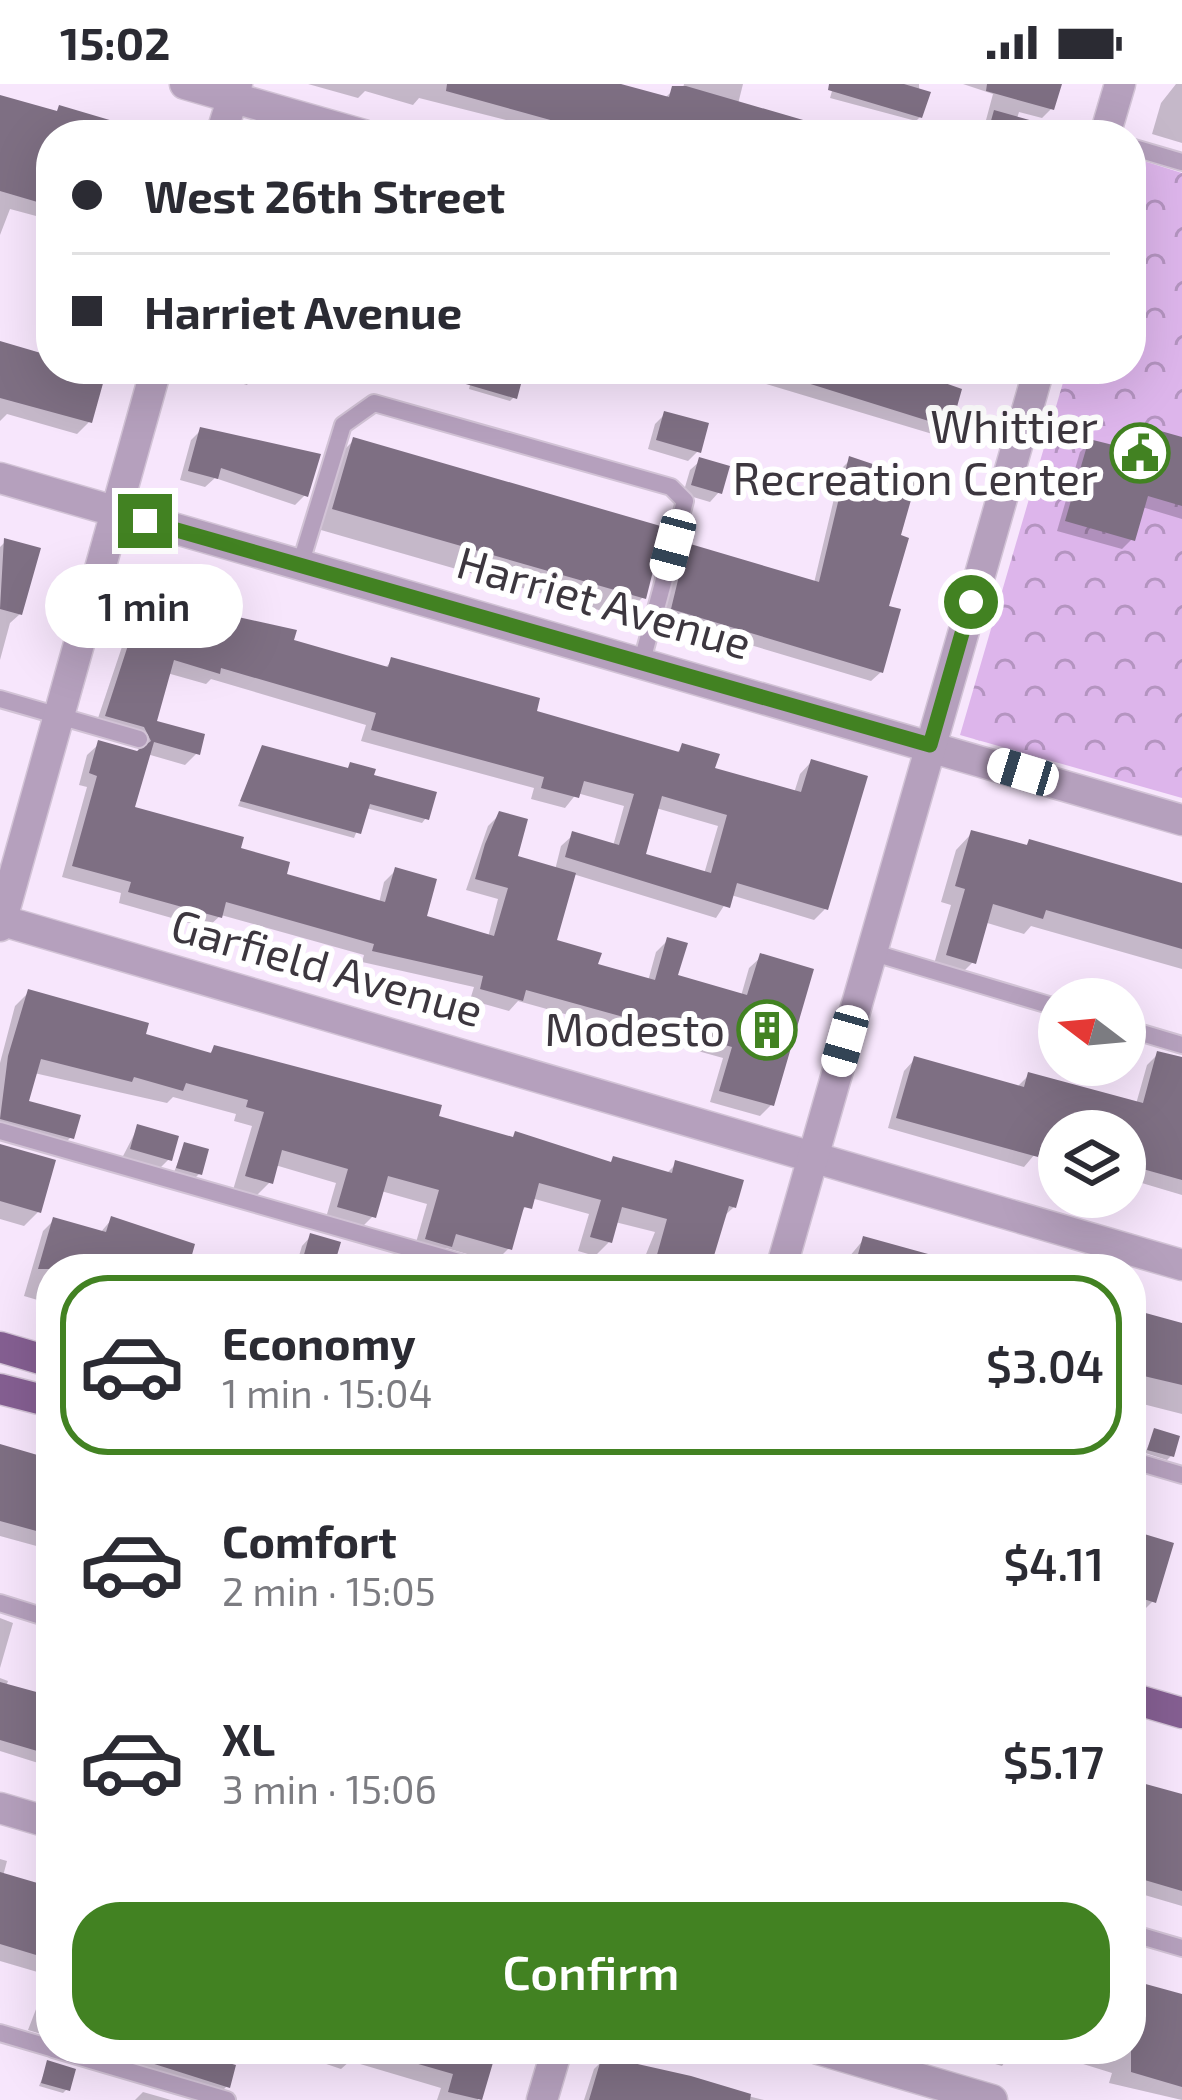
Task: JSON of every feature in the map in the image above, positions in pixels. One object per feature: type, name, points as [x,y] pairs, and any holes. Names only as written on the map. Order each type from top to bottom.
[{"type":"main road","points":[[0,1347],[36,1358]]},
{"type":"main road","points":[[0,1389],[36,1398]]},
{"type":"main road","points":[[1146,1702],[1182,1713]]},
{"type":"street","points":[[185,84],[234,90],[321,120]]},
{"type":"street","points":[[1110,120],[1120,84]]},
{"type":"street","points":[[225,120],[234,90]]},
{"type":"street","points":[[0,922],[152,384]]},
{"type":"street","points":[[785,1254],[1036,384]]},
{"type":"street","name":"Harriet Avenue","points":[[0,478],[1182,820]]},
{"type":"street","name":"Garfield Avenue","points":[[0,922],[1145,1254]]},
{"type":"street","name":"Garfield Avenue","points":[[1146,1254],[1182,1265]]},
{"type":"street","points":[[0,1808],[36,1819]]},
{"type":"street","points":[[542,2100],[553,2064]]},
{"type":"street","points":[[869,2064],[992,2100]]},
{"type":"lane","points":[[1146,151],[1182,162]]},
{"type":"lane","points":[[302,562],[343,425],[374,403],[671,487],[685,501],[642,661]]},
{"type":"lane","points":[[0,699],[139,740]]},
{"type":"lane","points":[[871,952],[1038,1002]]},
{"type":"lane","points":[[1146,1034],[1182,1045]]},
{"type":"lane","points":[[0,1130],[431,1254]]},
{"type":"lane","points":[[1146,1464],[1182,1475]]},
{"type":"lane","points":[[0,1603],[36,1614]]},
{"type":"lane","points":[[1146,1937],[1182,1948]]},
{"type":"lane","points":[[0,2033],[36,2044]]},
{"type":"lane","points":[[103,2064],[227,2100]]},
{"type":"green space","points":[[1146,162],[1182,173],[1182,798],[960,735],[1063,384],[1146,384]]},
{"type":"building","points":[[447,84],[621,84],[669,97],[672,86],[686,86],[803,120],[550,120],[446,91]]},
{"type":"building","points":[[829,84],[904,84],[931,92],[922,118],[828,90]]},
{"type":"building","points":[[987,84],[1062,84],[1054,110],[986,91]]},
{"type":"building","points":[[0,95],[110,120],[36,120],[36,202],[0,191]]},
{"type":"building","points":[[994,110],[1030,120],[991,120]]},
{"type":"building","points":[[0,341],[36,352],[36,384],[103,384],[92,423],[0,398]]},
{"type":"building","points":[[466,384],[521,384],[517,399]]},
{"type":"building","points":[[811,384],[948,384],[962,389],[951,428]]},
{"type":"building","points":[[664,411],[709,423],[701,453],[656,440]]},
{"type":"building","points":[[200,427],[321,454],[308,497],[221,468],[218,479],[188,471]]},
{"type":"building","points":[[1150,428],[1182,437],[1182,506],[1148,496],[1135,541],[1065,521],[1089,439],[1121,447]]},
{"type":"building","points":[[353,437],[664,527],[646,599],[332,509]]},
{"type":"building","points":[[849,456],[917,479],[901,535],[909,538],[889,606],[901,609],[883,673],[671,609],[687,543],[819,582]]},
{"type":"building","points":[[699,457],[730,466],[722,494],[691,485]]},
{"type":"building","points":[[4,538],[41,548],[22,615],[0,609]]},
{"type":"building","points":[[144,596],[297,630],[294,640],[388,667],[391,657],[540,698],[537,711],[679,752],[682,743],[720,754],[715,768],[801,792],[811,759],[868,776],[828,910],[737,883],[730,908],[565,857],[572,831],[619,845],[634,794],[584,781],[579,798],[541,788],[544,777],[371,730],[376,713],[221,668],[220,674],[174,660],[157,721],[205,734],[200,755],[154,742],[135,807],[244,837],[241,848],[290,862],[287,874],[385,902],[395,867],[437,879],[427,916],[494,936],[508,888],[475,879],[485,844],[499,811],[528,819],[518,856],[576,873],[557,940],[602,953],[598,964],[655,980],[667,937],[688,943],[678,975],[747,995],[760,953],[814,969],[774,1106],[719,1091],[732,1047],[526,990],[523,1001],[480,989],[483,976],[372,951],[374,944],[226,902],[222,918],[128,892],[131,882],[72,866],[97,776],[89,773],[98,740],[137,751],[151,741],[144,727],[105,716]],"holes":[[[662,796],[727,815],[711,873],[646,854]]]},
{"type":"building","points":[[262,745],[348,768],[350,762],[376,769],[374,775],[437,792],[429,820],[370,804],[361,834],[240,801]]},
{"type":"building","points":[[971,830],[1027,845],[1029,839],[1182,883],[1182,949],[1046,910],[1043,919],[993,904],[976,964],[946,955],[965,889],[955,886]]},
{"type":"building","points":[[28,989],[149,1023],[146,1034],[211,1053],[214,1045],[442,1105],[439,1116],[513,1137],[515,1131],[611,1162],[613,1156],[672,1173],[675,1160],[744,1180],[736,1208],[729,1206],[715,1254],[657,1254],[667,1219],[622,1207],[612,1243],[590,1237],[601,1200],[539,1183],[532,1209],[524,1207],[512,1250],[456,1234],[452,1247],[425,1239],[439,1190],[388,1176],[376,1218],[337,1207],[348,1169],[282,1150],[273,1184],[245,1176],[264,1112],[246,1107],[248,1100],[186,1083],[183,1091],[134,1077],[132,1082],[41,1059],[29,1101],[81,1115],[74,1139],[0,1119],[8,1056]]},
{"type":"building","points":[[1157,1051],[1182,1057],[1182,1180],[1146,1170],[1146,1110],[1038,1110],[1038,1157],[896,1118],[914,1056],[1024,1087],[1028,1072],[1038,1075],[1038,1086],[1080,1086],[1143,1103]]},
{"type":"building","points":[[137,1124],[179,1136],[172,1161],[130,1149]]},
{"type":"building","points":[[184,1142],[209,1149],[202,1175],[176,1168]]},
{"type":"building","points":[[0,1144],[56,1160],[41,1213],[0,1201]]},
{"type":"building","points":[[111,1216],[195,1244],[192,1254],[42,1254],[53,1217],[106,1232]]},
{"type":"building","points":[[310,1233],[341,1242],[337,1254],[304,1254]]},
{"type":"building","points":[[863,1236],[928,1254],[858,1254]]},
{"type":"building","points":[[1146,1313],[1182,1323],[1182,1385],[1146,1377]]},
{"type":"building","points":[[1154,1428],[1180,1436],[1174,1457],[1147,1450]]},
{"type":"building","points":[[0,1444],[36,1455],[36,1531],[0,1521]]},
{"type":"building","points":[[1146,1535],[1174,1543],[1156,1603],[1146,1600]]},
{"type":"building","points":[[0,1682],[36,1692],[36,1751],[0,1740]]},
{"type":"building","points":[[1146,1784],[1182,1794],[1182,1891],[1146,1880]]},
{"type":"building","points":[[0,1872],[36,1883],[36,1955],[0,1944]]},
{"type":"building","points":[[1146,1984],[1182,1994],[1182,2087],[1131,2072],[1131,2064],[1146,2064]]},
{"type":"building","points":[[46,2064],[76,2069],[70,2091],[41,2083]]},
{"type":"building","points":[[154,2064],[236,2065],[230,2088]]},
{"type":"building","points":[[418,2064],[493,2064],[482,2100],[448,2092],[453,2074]]},
{"type":"building","points":[[600,2064],[638,2064],[751,2094],[750,2100],[589,2100]]},
{"type":"place","name":"Whittier Recreation Center","points":[[1140,453]]},
{"type":"place","name":"Modesto","points":[[767,1030]]},
{"type":"route","points":[[145,521],[302,562],[930,745],[971,602]]}]
